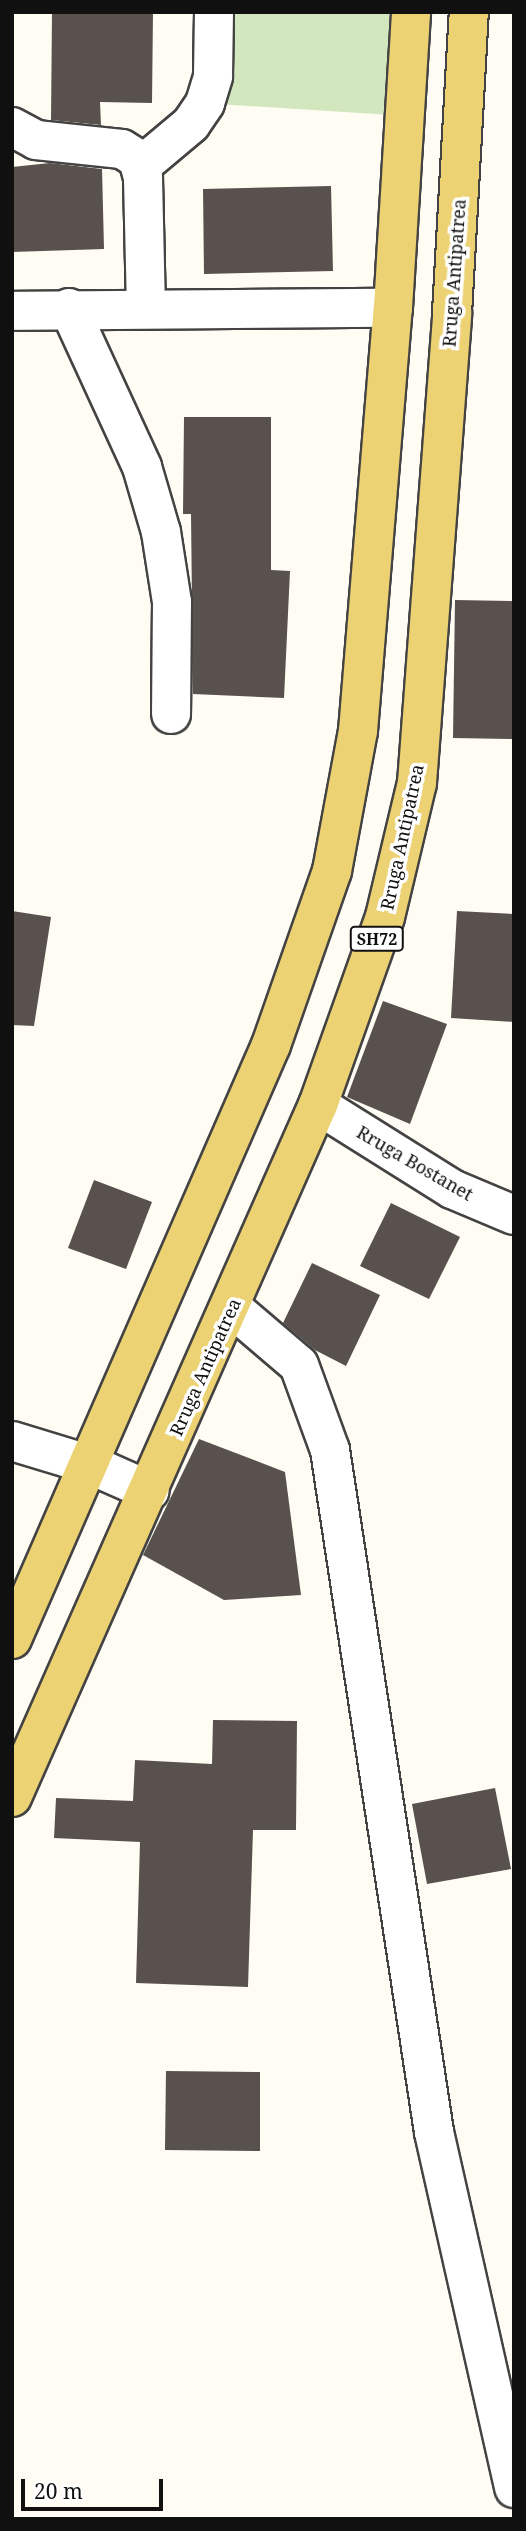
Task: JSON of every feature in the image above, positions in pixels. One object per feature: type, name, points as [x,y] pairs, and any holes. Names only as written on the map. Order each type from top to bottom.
[{"type":"main road","points":[[12,1639],[91,1465],[271,1045],[332,871],[358,732],[393,308],[411,12]]},
{"type":"main road","name":"Rruga Antipatrea","points":[[12,1797],[150,1491],[318,1105],[385,917],[417,783],[452,313],[469,12]]},
{"type":"street","points":[[141,166],[191,124],[205,103],[213,76],[214,12]]},
{"type":"street","points":[[12,127],[36,140],[122,149],[132,153],[141,166],[146,309]]},
{"type":"street","points":[[12,311],[69,308],[393,308]]},
{"type":"street","points":[[69,308],[142,467],[161,532],[172,602],[171,714]]},
{"type":"street","name":"Rruga Bostanet","points":[[318,1105],[452,1189],[514,1215]]},
{"type":"street","points":[[231,1307],[299,1365],[330,1450],[434,2132],[514,2488]]},
{"type":"street","points":[[12,1441],[91,1465],[150,1491]]},
{"type":"green space","points":[[219,12],[396,12],[392,115],[217,104]]},
{"type":"building","points":[[52,12],[153,12],[152,103],[100,102],[101,125],[51,120]]},
{"type":"building","points":[[50,163],[102,169],[104,249],[12,252],[12,167]]},
{"type":"building","points":[[331,186],[333,271],[204,274],[203,189]]},
{"type":"building","points":[[184,417],[271,417],[271,570],[290,571],[284,698],[193,694],[191,514],[183,514]]},
{"type":"building","points":[[455,600],[514,601],[514,739],[453,738]]},
{"type":"building","points":[[12,911],[51,917],[34,1026],[12,1025]]},
{"type":"building","points":[[457,911],[514,914],[514,1022],[451,1018]]},
{"type":"building","points":[[383,1001],[447,1024],[410,1124],[347,1097]]},
{"type":"building","points":[[94,1180],[152,1202],[126,1269],[68,1248]]},
{"type":"building","points":[[391,1203],[460,1237],[429,1299],[360,1266]]},
{"type":"building","points":[[312,1263],[380,1295],[346,1366],[315,1350],[283,1323]]},
{"type":"building","points":[[199,1439],[285,1472],[301,1595],[224,1600],[143,1555]]},
{"type":"building","points":[[213,1720],[297,1721],[296,1830],[253,1830],[248,1987],[136,1983],[140,1842],[54,1838],[56,1798],[133,1801],[135,1760],[212,1764]]},
{"type":"building","points":[[495,1788],[511,1869],[427,1884],[412,1804]]},
{"type":"building","points":[[166,2071],[260,2072],[260,2151],[165,2150]]}]
